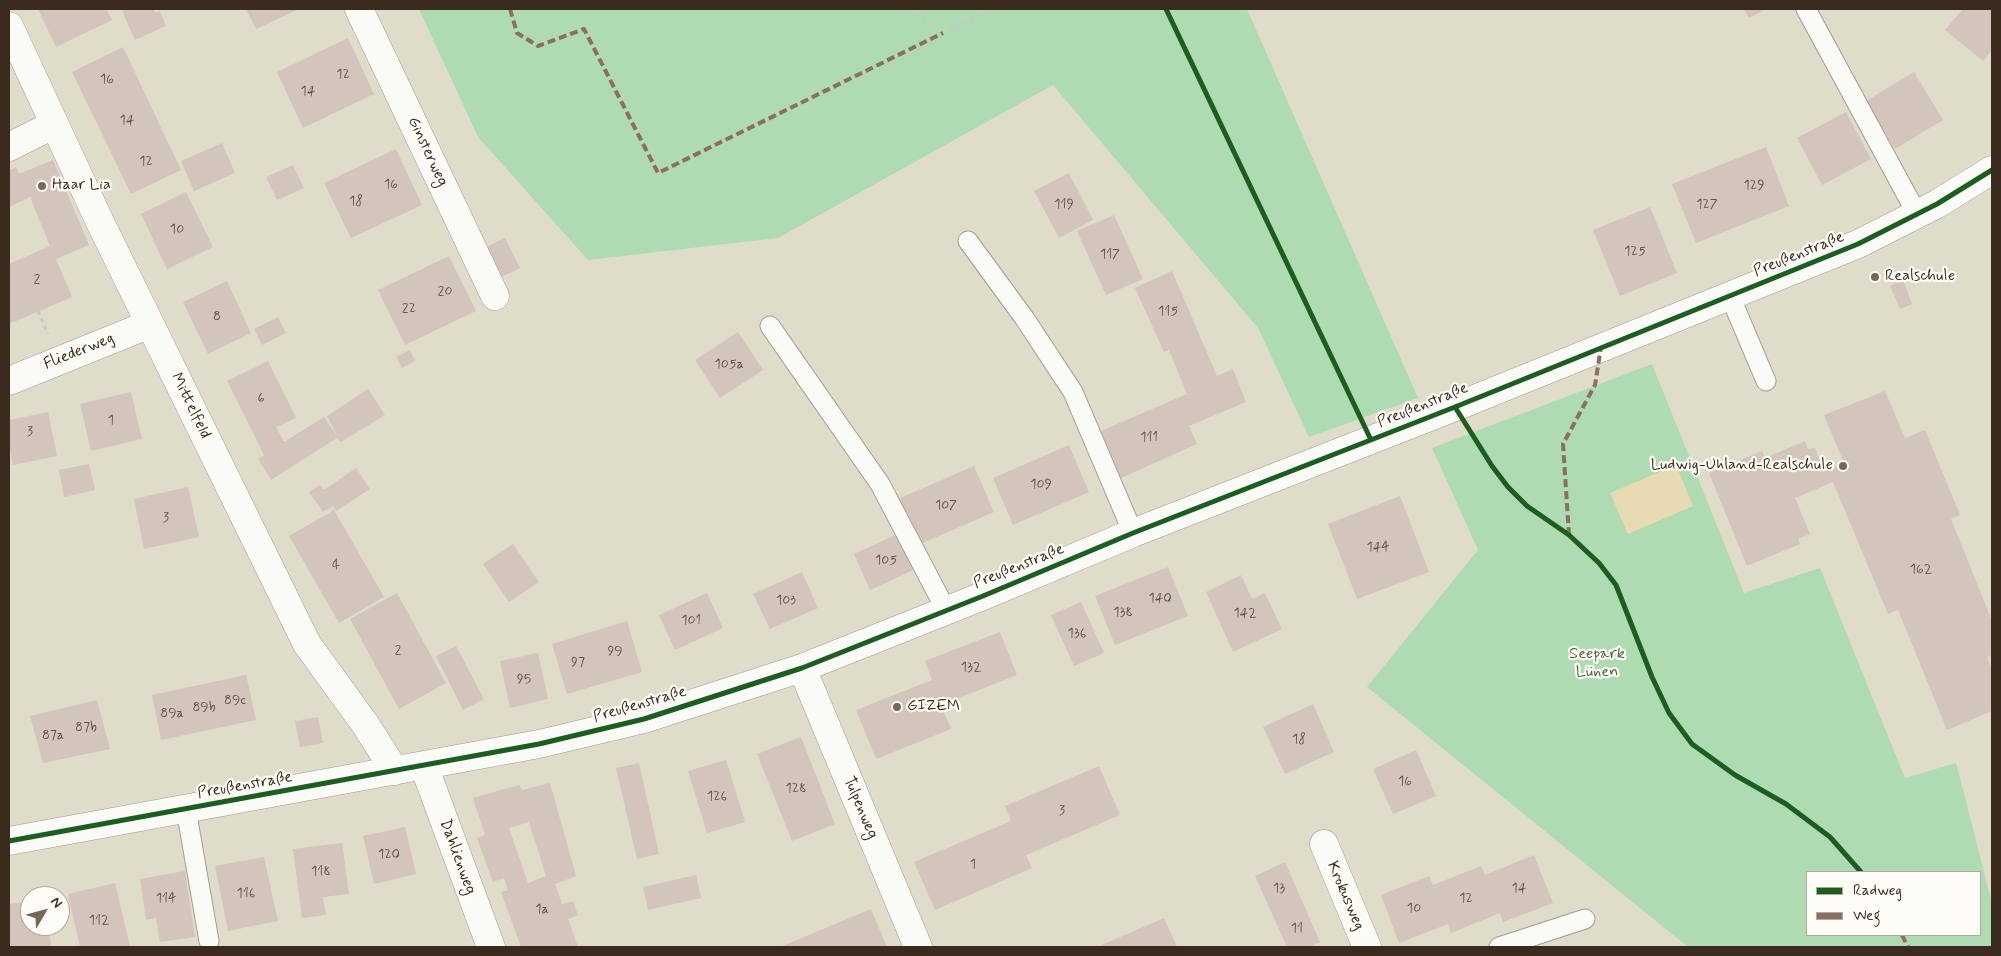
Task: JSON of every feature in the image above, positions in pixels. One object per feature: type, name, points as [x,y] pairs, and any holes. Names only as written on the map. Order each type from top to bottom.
[{"type":"street","name":"Ginsterweg","points":[[359,9],[495,296]]},
{"type":"street","name":"Mittelfeld","points":[[9,26],[53,125],[307,644],[365,724],[395,771]]},
{"type":"street","points":[[9,147],[53,125]]},
{"type":"street","name":"Preußenstraße","points":[[9,841],[539,744],[644,719],[802,668],[1133,533],[1858,244],[1936,204],[1992,170]]},
{"type":"street","name":"Fliederweg","points":[[9,381],[150,324]]},
{"type":"street","name":"Tulpenweg","points":[[802,668],[918,947]]},
{"type":"street","name":"Dahlienweg","points":[[424,766],[491,947]]},
{"type":"street","name":"Krokusweg","points":[[1324,844],[1367,947]]},
{"type":"lane","points":[[1806,9],[1917,214]]},
{"type":"lane","points":[[968,241],[1025,319],[1074,392],[1133,533]]},
{"type":"lane","points":[[1730,296],[1766,381]]},
{"type":"lane","points":[[770,326],[880,484],[946,610]]},
{"type":"lane","points":[[186,809],[209,941]]},
{"type":"lane","points":[[1499,947],[1584,918]]},
{"type":"path","points":[[909,9],[943,33],[995,9]]},
{"type":"path","points":[[38,311],[49,337]]},
{"type":"green space","points":[[419,9],[1247,9],[1418,398],[1309,437],[1258,328],[1053,85],[778,238],[588,260],[478,137]]},
{"type":"green space","name":"Seepark Lünen","points":[[1652,364],[1744,593],[1820,568],[1905,778],[1956,763],[1992,903],[1992,947],[1688,947],[1367,687],[1478,550],[1432,448]]},
{"type":"sand","points":[[1676,465],[1693,506],[1628,534],[1610,493]]},
{"type":"building","points":[[38,9],[106,9],[112,20],[56,47]]},
{"type":"building","points":[[127,9],[153,9],[155,13],[160,11],[166,26],[135,40],[122,11]]},
{"type":"building","points":[[246,9],[299,9],[256,29]]},
{"type":"building","points":[[1744,9],[1766,9],[1749,18]]},
{"type":"building","points":[[1963,9],[1992,9],[1992,50],[1983,61],[1945,30]]},
{"type":"building","points":[[348,38],[374,94],[303,128],[277,72]]},
{"type":"building","points":[[123,47],[181,170],[131,194],[72,72]]},
{"type":"building","points":[[1914,72],[1943,120],[1895,149],[1866,101]]},
{"type":"building","points":[[1846,112],[1871,159],[1822,185],[1797,138]]},
{"type":"building","points":[[222,143],[235,173],[194,191],[181,161]]},
{"type":"building","points":[[1766,147],[1789,206],[1696,243],[1672,184]]},
{"type":"building","points":[[396,149],[422,205],[351,238],[324,183]]},
{"type":"building","points":[[53,160],[89,245],[56,259],[72,297],[9,324],[9,264],[50,246],[30,197],[9,207],[9,170],[16,167],[19,174]]},
{"type":"building","points":[[293,165],[304,188],[277,200],[266,177]]},
{"type":"building","points":[[1069,173],[1093,220],[1059,238],[1034,191]]},
{"type":"building","points":[[186,192],[213,247],[167,269],[141,214]]},
{"type":"building","points":[[1650,207],[1677,273],[1620,296],[1593,230]]},
{"type":"building","points":[[1114,215],[1143,279],[1106,295],[1077,231]]},
{"type":"building","points":[[505,238],[520,268],[497,279],[482,249]]},
{"type":"building","points":[[449,256],[476,311],[405,345],[378,290]]},
{"type":"building","points":[[1172,271],[1217,376],[1233,369],[1246,402],[1189,426],[1197,444],[1121,478],[1101,431],[1187,394],[1169,350],[1164,352],[1135,288]]},
{"type":"building","points":[[1903,280],[1912,304],[1900,309],[1890,286]]},
{"type":"building","points":[[227,281],[251,333],[208,354],[183,302]]},
{"type":"building","points":[[278,317],[286,333],[262,345],[254,329]]},
{"type":"building","points":[[738,332],[763,370],[720,398],[695,360]]},
{"type":"building","points":[[410,350],[415,361],[402,368],[396,357]]},
{"type":"building","points":[[268,361],[296,418],[276,427],[284,442],[324,417],[337,436],[327,416],[368,389],[385,415],[341,442],[337,438],[271,480],[258,459],[264,455],[227,381]]},
{"type":"building","points":[[1885,391],[1905,438],[1925,430],[1960,515],[1951,519],[1992,621],[1992,655],[1987,657],[1992,670],[1992,711],[1947,730],[1898,610],[1888,614],[1833,482],[1795,498],[1810,534],[1798,539],[1800,544],[1747,566],[1709,473],[1762,451],[1765,458],[1805,441],[1808,449],[1815,448],[1824,471],[1844,463],[1824,415]]},
{"type":"building","points":[[131,392],[142,439],[91,451],[80,404]]},
{"type":"building","points":[[48,412],[57,456],[13,465],[9,444],[9,420]]},
{"type":"building","points":[[1069,445],[1089,492],[1013,525],[993,478]]},
{"type":"building","points":[[89,464],[95,490],[64,497],[59,470]]},
{"type":"building","points":[[974,466],[994,512],[918,545],[898,499]]},
{"type":"building","points":[[356,468],[370,489],[336,511],[333,506],[323,512],[309,492],[320,485],[324,490]]},
{"type":"building","points":[[188,487],[199,537],[144,549],[134,499]]},
{"type":"building","points":[[1400,496],[1429,572],[1357,599],[1328,524]]},
{"type":"building","points":[[334,510],[384,597],[339,623],[289,536]]},
{"type":"building","points":[[902,532],[918,568],[870,590],[854,554]]},
{"type":"building","points":[[513,544],[539,582],[509,602],[483,564]]},
{"type":"building","points":[[1168,567],[1188,616],[1115,645],[1095,596]]},
{"type":"building","points":[[802,572],[818,608],[770,629],[753,594]]},
{"type":"building","points":[[1241,575],[1252,599],[1265,593],[1282,629],[1233,652],[1206,592]]},
{"type":"building","points":[[397,593],[446,683],[399,709],[350,619]]},
{"type":"building","points":[[707,593],[723,628],[675,650],[659,615]]},
{"type":"building","points":[[1081,602],[1104,653],[1074,666],[1051,615]]},
{"type":"building","points":[[627,621],[642,672],[567,694],[552,644]]},
{"type":"building","points":[[1000,632],[1017,675],[941,705],[951,729],[876,759],[856,710],[932,680],[925,661]]},
{"type":"building","points":[[456,646],[484,699],[463,710],[436,656]]},
{"type":"building","points":[[538,653],[548,699],[510,708],[500,661]]},
{"type":"building","points":[[246,675],[256,720],[161,740],[152,695]]},
{"type":"building","points":[[97,700],[110,749],[43,763],[30,716]]},
{"type":"building","points":[[1313,704],[1334,752],[1285,774],[1263,727]]},
{"type":"building","points":[[318,717],[323,743],[300,747],[295,721]]},
{"type":"building","points":[[801,737],[835,824],[792,841],[757,754]]},
{"type":"building","points":[[1416,750],[1436,796],[1393,814],[1373,769]]},
{"type":"building","points":[[726,760],[745,822],[707,833],[688,771]]},
{"type":"building","points":[[639,763],[659,854],[637,859],[616,768]]},
{"type":"building","points":[[1099,766],[1120,815],[1026,855],[1032,868],[935,910],[914,862],[1011,821],[1005,806]]},
{"type":"building","points":[[550,783],[576,876],[555,884],[562,904],[573,901],[578,915],[568,919],[578,947],[521,947],[501,892],[508,890],[504,878],[493,882],[477,838],[485,835],[473,798],[519,785],[522,790]],"holes":[[[529,822],[546,876],[528,883],[509,828]]]},
{"type":"building","points":[[405,827],[416,874],[374,884],[363,836]]},
{"type":"building","points":[[342,843],[349,894],[323,897],[326,915],[302,918],[293,849]]},
{"type":"building","points":[[1534,855],[1553,903],[1503,922],[1500,913],[1451,933],[1448,924],[1399,943],[1381,895],[1429,876],[1433,885],[1481,866],[1485,875]]},
{"type":"building","points":[[264,857],[278,921],[228,931],[215,866]]},
{"type":"building","points":[[1285,862],[1320,942],[1309,947],[1287,947],[1255,876]]},
{"type":"building","points":[[185,871],[195,937],[160,942],[156,918],[146,920],[140,879]]},
{"type":"building","points":[[696,875],[701,898],[648,910],[643,887]]},
{"type":"building","points":[[115,883],[130,947],[80,947],[70,903],[70,894]]},
{"type":"building","points":[[20,903],[20,936],[50,936],[51,947],[9,947],[9,904]]},
{"type":"building","points":[[871,909],[887,947],[780,947]]},
{"type":"building","points":[[1164,918],[1177,947],[1097,947]]},
{"type":"marked path","points":[[510,9],[517,33],[538,46],[584,29],[658,173],[943,33]]},
{"type":"marked path","points":[[1569,535],[1563,444],[1595,385],[1601,347]]},
{"type":"marked path","points":[[1902,936],[1908,947]]},
{"type":"cycle path","points":[[1166,9],[1371,440]]},
{"type":"cycle path","points":[[9,841],[539,744],[644,719],[802,668],[983,596],[1133,533],[1455,407],[1858,244],[1937,204],[1992,170]]},
{"type":"cycle path","points":[[1455,407],[1492,466],[1508,487],[1527,506],[1569,535],[1599,563],[1616,585],[1652,677],[1669,713],[1692,744],[1735,775],[1786,804],[1830,837],[1860,871]]},
{"type":"place","name":"Haar Lia","points":[[42,186]]},
{"type":"place","name":"Realschule","points":[[1875,277]]},
{"type":"place","name":"Ludwig-Uhland-Realschule","points":[[1843,466]]},
{"type":"place","name":"GIZEM","points":[[897,707]]}]
